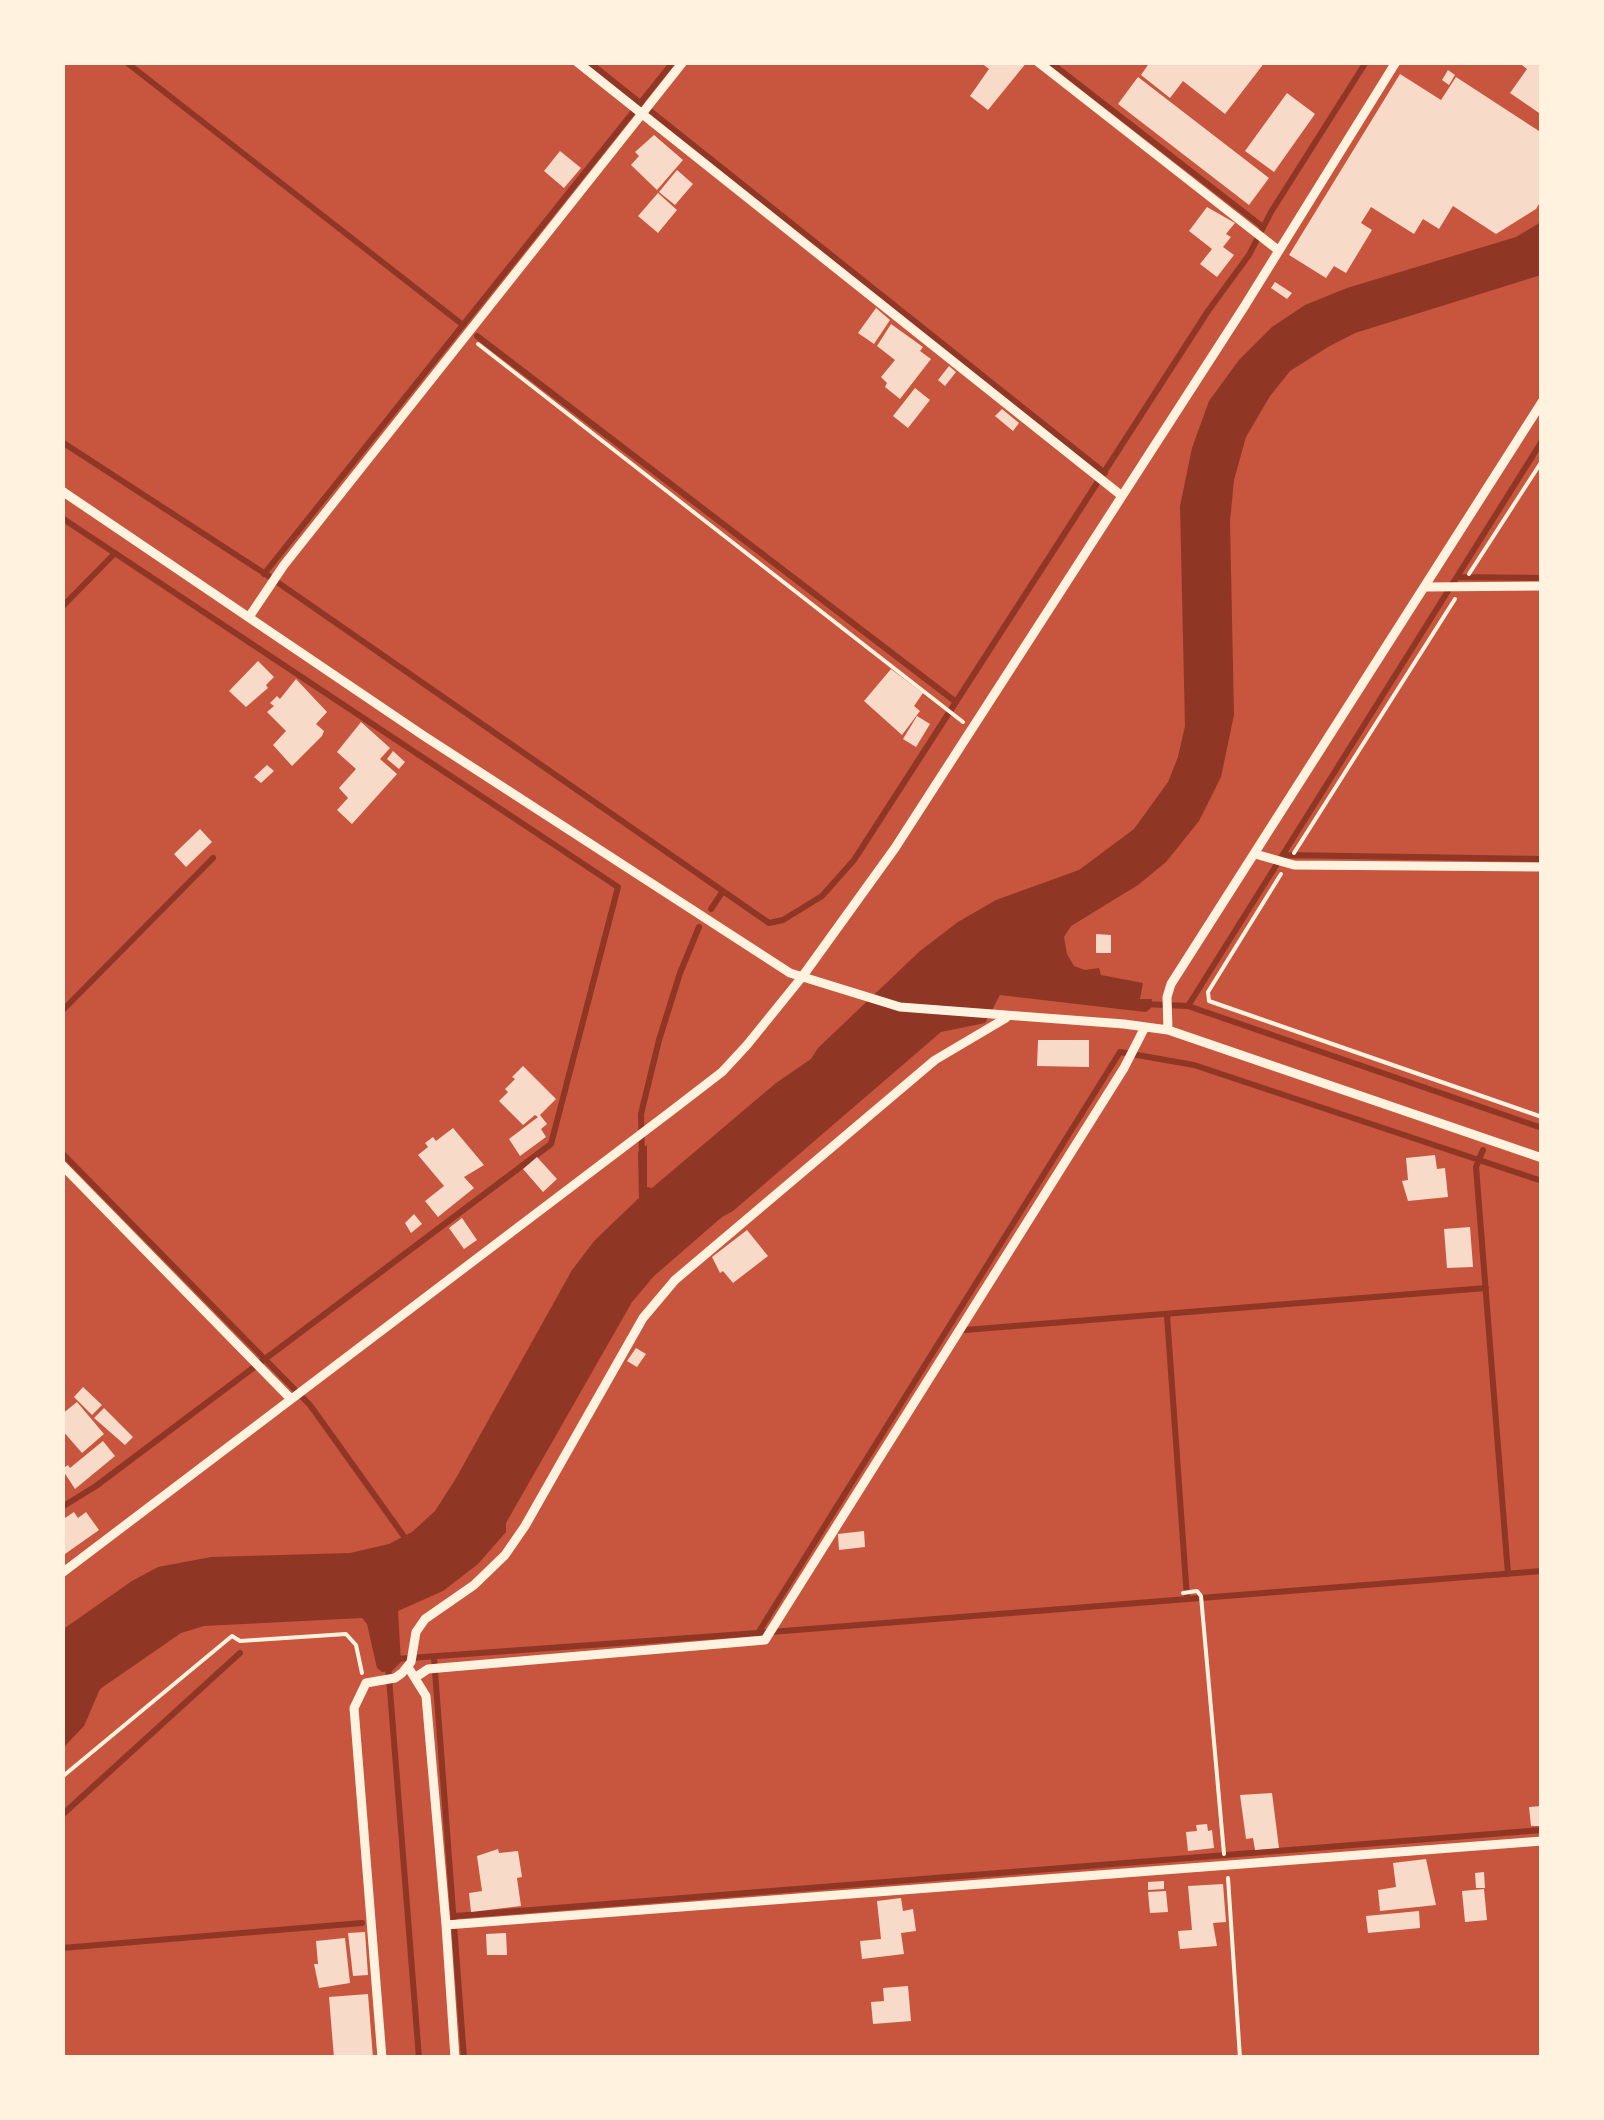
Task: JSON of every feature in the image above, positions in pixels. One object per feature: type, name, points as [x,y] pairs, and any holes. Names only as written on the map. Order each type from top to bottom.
[{"type":"street","points":[[577,62],[1122,496]]},
{"type":"street","points":[[249,617],[640,110],[683,62]]},
{"type":"street","points":[[1038,62],[1278,250]]},
{"type":"street","points":[[62,1574],[722,1072],[802,977],[895,848],[1396,62]]},
{"type":"street","points":[[1168,1030],[1166,1010],[1171,984],[1210,918],[1220,902],[1228,899],[1542,402]]},
{"type":"street","points":[[62,492],[760,956],[802,977],[900,1006],[1168,1030],[1542,1158]]},
{"type":"street","points":[[1426,586],[1542,586]]},
{"type":"street","points":[[1255,854],[1286,864],[1542,867]]},
{"type":"street","points":[[382,2058],[354,1708],[366,1683],[395,1678],[411,1662],[420,1625],[474,1586],[516,1541],[643,1318],[674,1280],[935,1060],[1008,1017]]},
{"type":"street","points":[[416,1677],[441,1668],[766,1640],[1145,1027]]},
{"type":"street","points":[[62,1165],[292,1398]]},
{"type":"street","points":[[411,1662],[426,1696],[428,1713],[448,1925],[455,2058]]},
{"type":"street","points":[[448,1925],[1542,1841]]},
{"type":"path","points":[[466,335],[954,716]]},
{"type":"path","points":[[1469,574],[1542,461]]},
{"type":"path","points":[[1294,850],[1464,586]]},
{"type":"path","points":[[1286,864],[1208,992],[1209,1001],[1542,1117]]},
{"type":"path","points":[[1182,1593],[1197,1592],[1201,1599],[1224,1852]]},
{"type":"path","points":[[62,1777],[232,1636],[240,1641],[346,1634],[356,1645],[366,1683]]},
{"type":"path","points":[[1226,1867],[1240,2058]]},
{"type":"shaded area","points":[[1541,222],[1541,275],[1355,333],[1328,347],[1290,371],[1246,437],[1234,480],[1230,521],[1234,715],[1221,777],[1199,821],[1166,862],[1138,885],[1071,926],[1064,937],[1074,966],[1085,970],[1099,968],[1101,975],[1143,983],[1140,999],[1152,999],[1151,1008],[1146,1012],[1000,995],[985,1023],[941,1032],[654,1276],[632,1302],[506,1523],[506,1532],[478,1564],[443,1591],[398,1611],[401,1662],[392,1671],[377,1668],[367,1624],[362,1618],[204,1626],[181,1633],[100,1689],[84,1726],[63,1748],[62,1630],[158,1567],[211,1557],[350,1553],[389,1544],[412,1532],[435,1511],[455,1480],[572,1270],[595,1240],[639,1198],[638,1152],[647,1145],[647,1187],[652,1188],[776,1083],[811,1059],[920,951],[958,922],[996,900],[1079,870],[1134,829],[1168,782],[1185,726],[1180,506],[1192,448],[1209,401],[1239,360],[1272,327],[1305,305],[1347,288],[1516,237]]},
{"type":"building","points":[[980,62],[1027,62],[988,110],[970,96],[989,69]]},
{"type":"building","points":[[1150,62],[1265,62],[1225,114],[1183,81],[1170,98],[1141,75]]},
{"type":"building","points":[[1518,62],[1542,62],[1542,115],[1510,93],[1527,69]]},
{"type":"building","points":[[1448,70],[1455,75],[1449,85],[1442,80]]},
{"type":"building","points":[[1400,74],[1441,100],[1456,77],[1542,133],[1542,199],[1536,209],[1496,234],[1453,206],[1439,229],[1423,219],[1414,234],[1371,207],[1361,223],[1372,230],[1346,273],[1334,266],[1326,278],[1289,255]]},
{"type":"building","points":[[1138,77],[1269,178],[1249,205],[1118,104]]},
{"type":"building","points":[[1287,93],[1315,114],[1274,172],[1245,151]]},
{"type":"building","points":[[654,135],[683,160],[657,190],[631,165],[639,156],[635,152]]},
{"type":"building","points":[[560,151],[581,168],[564,188],[544,171]]},
{"type":"building","points":[[677,170],[693,184],[675,205],[659,192]]},
{"type":"building","points":[[658,193],[677,210],[658,233],[638,216]]},
{"type":"building","points":[[1207,207],[1235,223],[1226,234],[1231,237],[1223,247],[1234,255],[1217,277],[1200,264],[1212,249],[1189,231]]},
{"type":"building","points":[[1275,282],[1292,293],[1287,299],[1271,288]]},
{"type":"building","points":[[876,308],[890,320],[874,344],[858,333]]},
{"type":"building","points":[[891,324],[923,347],[920,351],[931,359],[900,399],[885,387],[887,383],[881,377],[895,360],[877,346]]},
{"type":"building","points":[[949,366],[956,372],[945,386],[938,380]]},
{"type":"building","points":[[915,388],[930,400],[908,428],[893,416]]},
{"type":"building","points":[[1002,409],[1019,423],[1013,431],[995,416]]},
{"type":"building","points":[[258,661],[274,677],[266,685],[268,688],[246,707],[229,691]]},
{"type":"building","points":[[891,669],[923,693],[914,706],[920,711],[902,735],[864,701]]},
{"type":"building","points":[[296,679],[327,712],[316,724],[324,731],[322,736],[292,766],[273,745],[286,731],[267,712],[274,706],[270,703],[277,696],[280,699]]},
{"type":"building","points":[[917,716],[930,724],[916,747],[903,739]]},
{"type":"building","points":[[361,722],[390,748],[380,759],[397,774],[352,824],[337,810],[348,798],[339,788],[356,769],[337,752]]},
{"type":"building","points":[[393,751],[405,762],[399,769],[387,759]]},
{"type":"building","points":[[267,765],[274,771],[261,783],[254,777]]},
{"type":"building","points":[[200,829],[212,842],[186,867],[174,854]]},
{"type":"building","points":[[1096,934],[1111,935],[1111,953],[1096,953]]},
{"type":"building","points":[[1038,1040],[1089,1040],[1089,1067],[1037,1066]]},
{"type":"building","points":[[523,1066],[556,1099],[540,1115],[547,1124],[541,1129],[546,1137],[520,1156],[509,1139],[538,1117],[535,1115],[523,1125],[499,1101]]},
{"type":"building","points":[[453,1128],[484,1165],[464,1177],[474,1188],[438,1217],[425,1201],[444,1186],[418,1155],[428,1147],[425,1143],[433,1137],[436,1141]]},
{"type":"building","points":[[1435,1155],[1437,1169],[1445,1168],[1448,1197],[1408,1201],[1402,1181],[1408,1180],[1406,1158]]},
{"type":"building","points":[[537,1157],[557,1179],[543,1192],[523,1169]]},
{"type":"building","points":[[414,1214],[422,1224],[411,1233],[405,1223]]},
{"type":"building","points":[[462,1218],[477,1240],[464,1249],[449,1228]]},
{"type":"building","points":[[1470,1227],[1473,1267],[1447,1268],[1444,1229]]},
{"type":"building","points":[[747,1230],[768,1256],[733,1283],[723,1271],[720,1273],[712,1257]]},
{"type":"building","points":[[636,1348],[646,1354],[637,1367],[627,1361]]},
{"type":"building","points":[[83,1387],[102,1405],[92,1415],[74,1397]]},
{"type":"building","points":[[77,1402],[104,1434],[82,1453],[62,1430],[62,1414]]},
{"type":"building","points":[[104,1408],[133,1437],[125,1445],[94,1418]]},
{"type":"building","points":[[103,1441],[115,1456],[75,1489],[62,1469],[68,1465],[70,1468]]},
{"type":"building","points":[[74,1512],[78,1518],[86,1512],[99,1530],[65,1554],[62,1520]]},
{"type":"building","points":[[864,1531],[865,1547],[839,1550],[838,1534]]},
{"type":"building","points":[[1272,1793],[1279,1848],[1255,1850],[1253,1838],[1246,1839],[1240,1795]]},
{"type":"building","points":[[1542,1806],[1542,1826],[1531,1826],[1529,1807]]},
{"type":"building","points":[[1207,1824],[1208,1831],[1212,1830],[1214,1848],[1188,1851],[1186,1832]]},
{"type":"building","points":[[498,1849],[499,1853],[518,1851],[521,1906],[471,1912],[469,1893],[482,1891],[477,1856]]},
{"type":"building","points":[[1426,1859],[1436,1905],[1380,1911],[1378,1890],[1396,1887],[1393,1863]]},
{"type":"building","points":[[1484,1872],[1485,1888],[1476,1888],[1475,1873]]},
{"type":"building","points":[[1164,1881],[1164,1889],[1148,1890],[1148,1882]]},
{"type":"building","points":[[1223,1884],[1226,1922],[1213,1923],[1217,1946],[1180,1949],[1178,1931],[1192,1930],[1188,1886]]},
{"type":"building","points":[[1484,1889],[1487,1920],[1465,1922],[1462,1891]]},
{"type":"building","points":[[1166,1891],[1168,1912],[1150,1913],[1148,1892]]},
{"type":"building","points":[[901,1898],[903,1911],[913,1909],[916,1931],[901,1933],[904,1954],[862,1959],[860,1941],[881,1939],[877,1901]]},
{"type":"building","points":[[1419,1911],[1420,1928],[1368,1933],[1366,1916]]},
{"type":"building","points":[[365,1932],[368,1975],[353,1976],[348,1933]]},
{"type":"building","points":[[506,1933],[507,1955],[487,1955],[486,1934]]},
{"type":"building","points":[[345,1938],[350,1983],[319,1988],[314,1964],[318,1964],[316,1941]]},
{"type":"building","points":[[908,1986],[911,2021],[873,2024],[871,2002],[884,2001],[883,1988]]},
{"type":"building","points":[[368,1994],[373,2058],[334,2058],[329,1997]]},
{"type":"waterway","points":[[126,62],[463,325]]},
{"type":"waterway","points":[[589,62],[1105,473]]},
{"type":"waterway","points":[[264,574],[673,62]]},
{"type":"waterway","points":[[1050,62],[1263,227]]},
{"type":"waterway","points":[[62,442],[267,575],[769,923],[783,920],[822,896],[854,860],[1208,311],[1249,255],[1271,212],[1366,62]]},
{"type":"waterway","points":[[477,336],[956,702]]},
{"type":"waterway","points":[[1188,1006],[1542,441]]},
{"type":"waterway","points":[[62,518],[618,887],[551,1144],[96,1486],[62,1507]]},
{"type":"waterway","points":[[62,607],[115,553]]},
{"type":"waterway","points":[[1458,577],[1542,578]]},
{"type":"waterway","points":[[1283,855],[1542,859]]},
{"type":"waterway","points":[[62,1011],[213,858]]},
{"type":"waterway","points":[[711,909],[723,891]]},
{"type":"waterway","points":[[642,1157],[641,1114],[659,1040],[699,927]]},
{"type":"waterway","points":[[1143,1004],[1188,1006],[1542,1128]]},
{"type":"waterway","points":[[396,1659],[758,1633],[1120,1052],[1194,1065],[1542,1181]]},
{"type":"waterway","points":[[1483,1150],[1476,1167],[1508,1574]]},
{"type":"waterway","points":[[62,1153],[310,1405],[403,1535]]},
{"type":"waterway","points":[[965,1330],[1486,1288]]},
{"type":"waterway","points":[[1167,1315],[1187,1598]]},
{"type":"waterway","points":[[758,1633],[1542,1571]]},
{"type":"waterway","points":[[62,1815],[240,1653]]},
{"type":"waterway","points":[[434,1658],[464,2058]]},
{"type":"waterway","points":[[388,1665],[419,2058]]},
{"type":"waterway","points":[[455,1916],[1542,1830]]},
{"type":"waterway","points":[[62,1948],[362,1923]]}]
